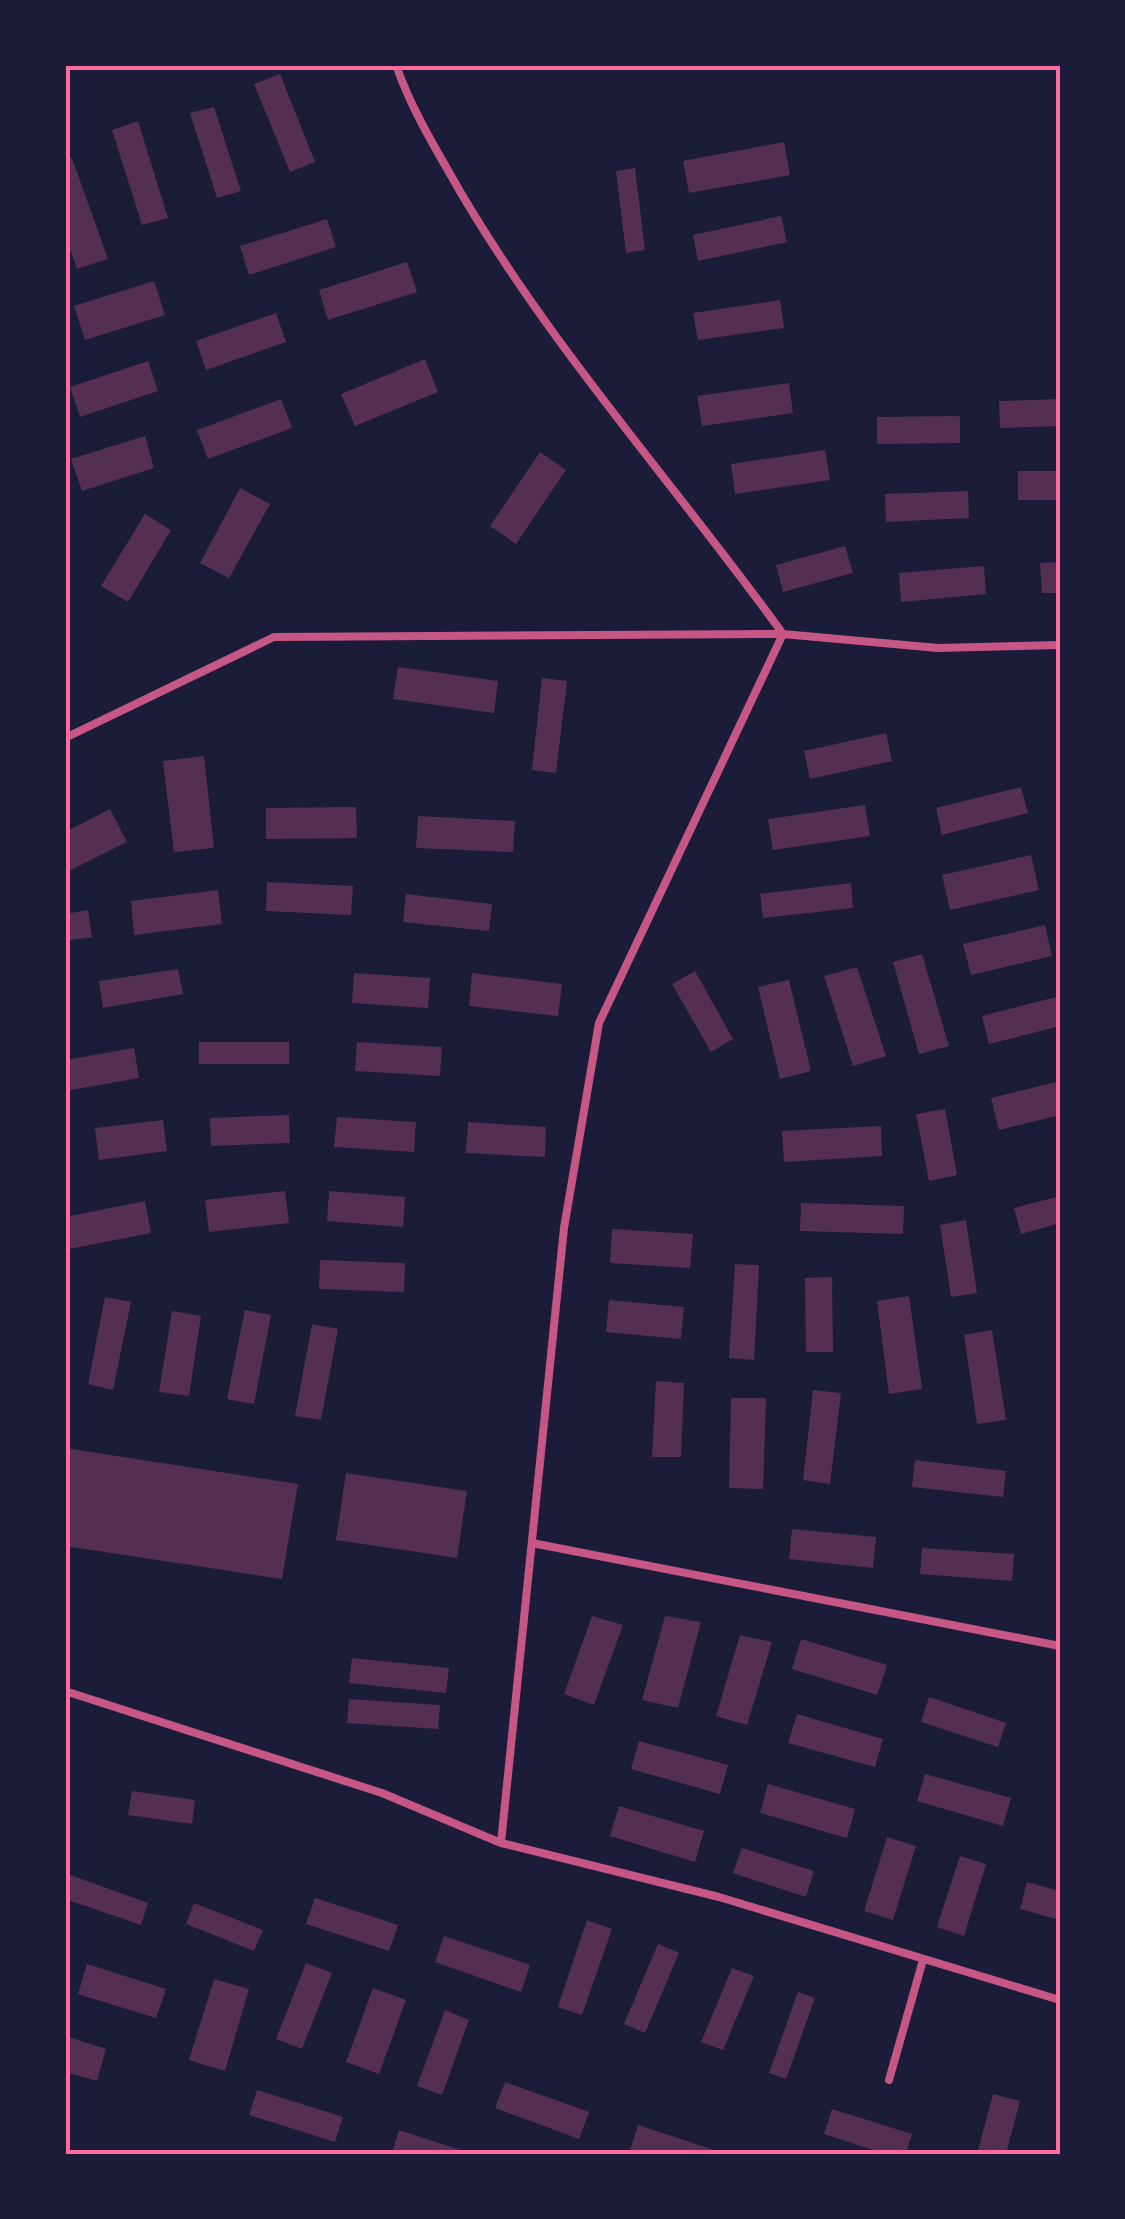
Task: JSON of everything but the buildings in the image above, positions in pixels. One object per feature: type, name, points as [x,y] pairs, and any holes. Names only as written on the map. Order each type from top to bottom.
[{"type":"lane","points":[[396,65],[409,102],[499,258],[610,415],[714,538],[783,634]]},
{"type":"lane","points":[[501,1844],[564,1228],[599,1022],[783,634]]},
{"type":"lane","points":[[65,738],[274,637],[783,634],[938,648],[1060,645]]},
{"type":"lane","points":[[532,1543],[1060,1646]]},
{"type":"lane","points":[[65,1690],[382,1793],[501,1844],[719,1897],[1060,2000]]},
{"type":"lane","points":[[889,2080],[922,1960]]}]
